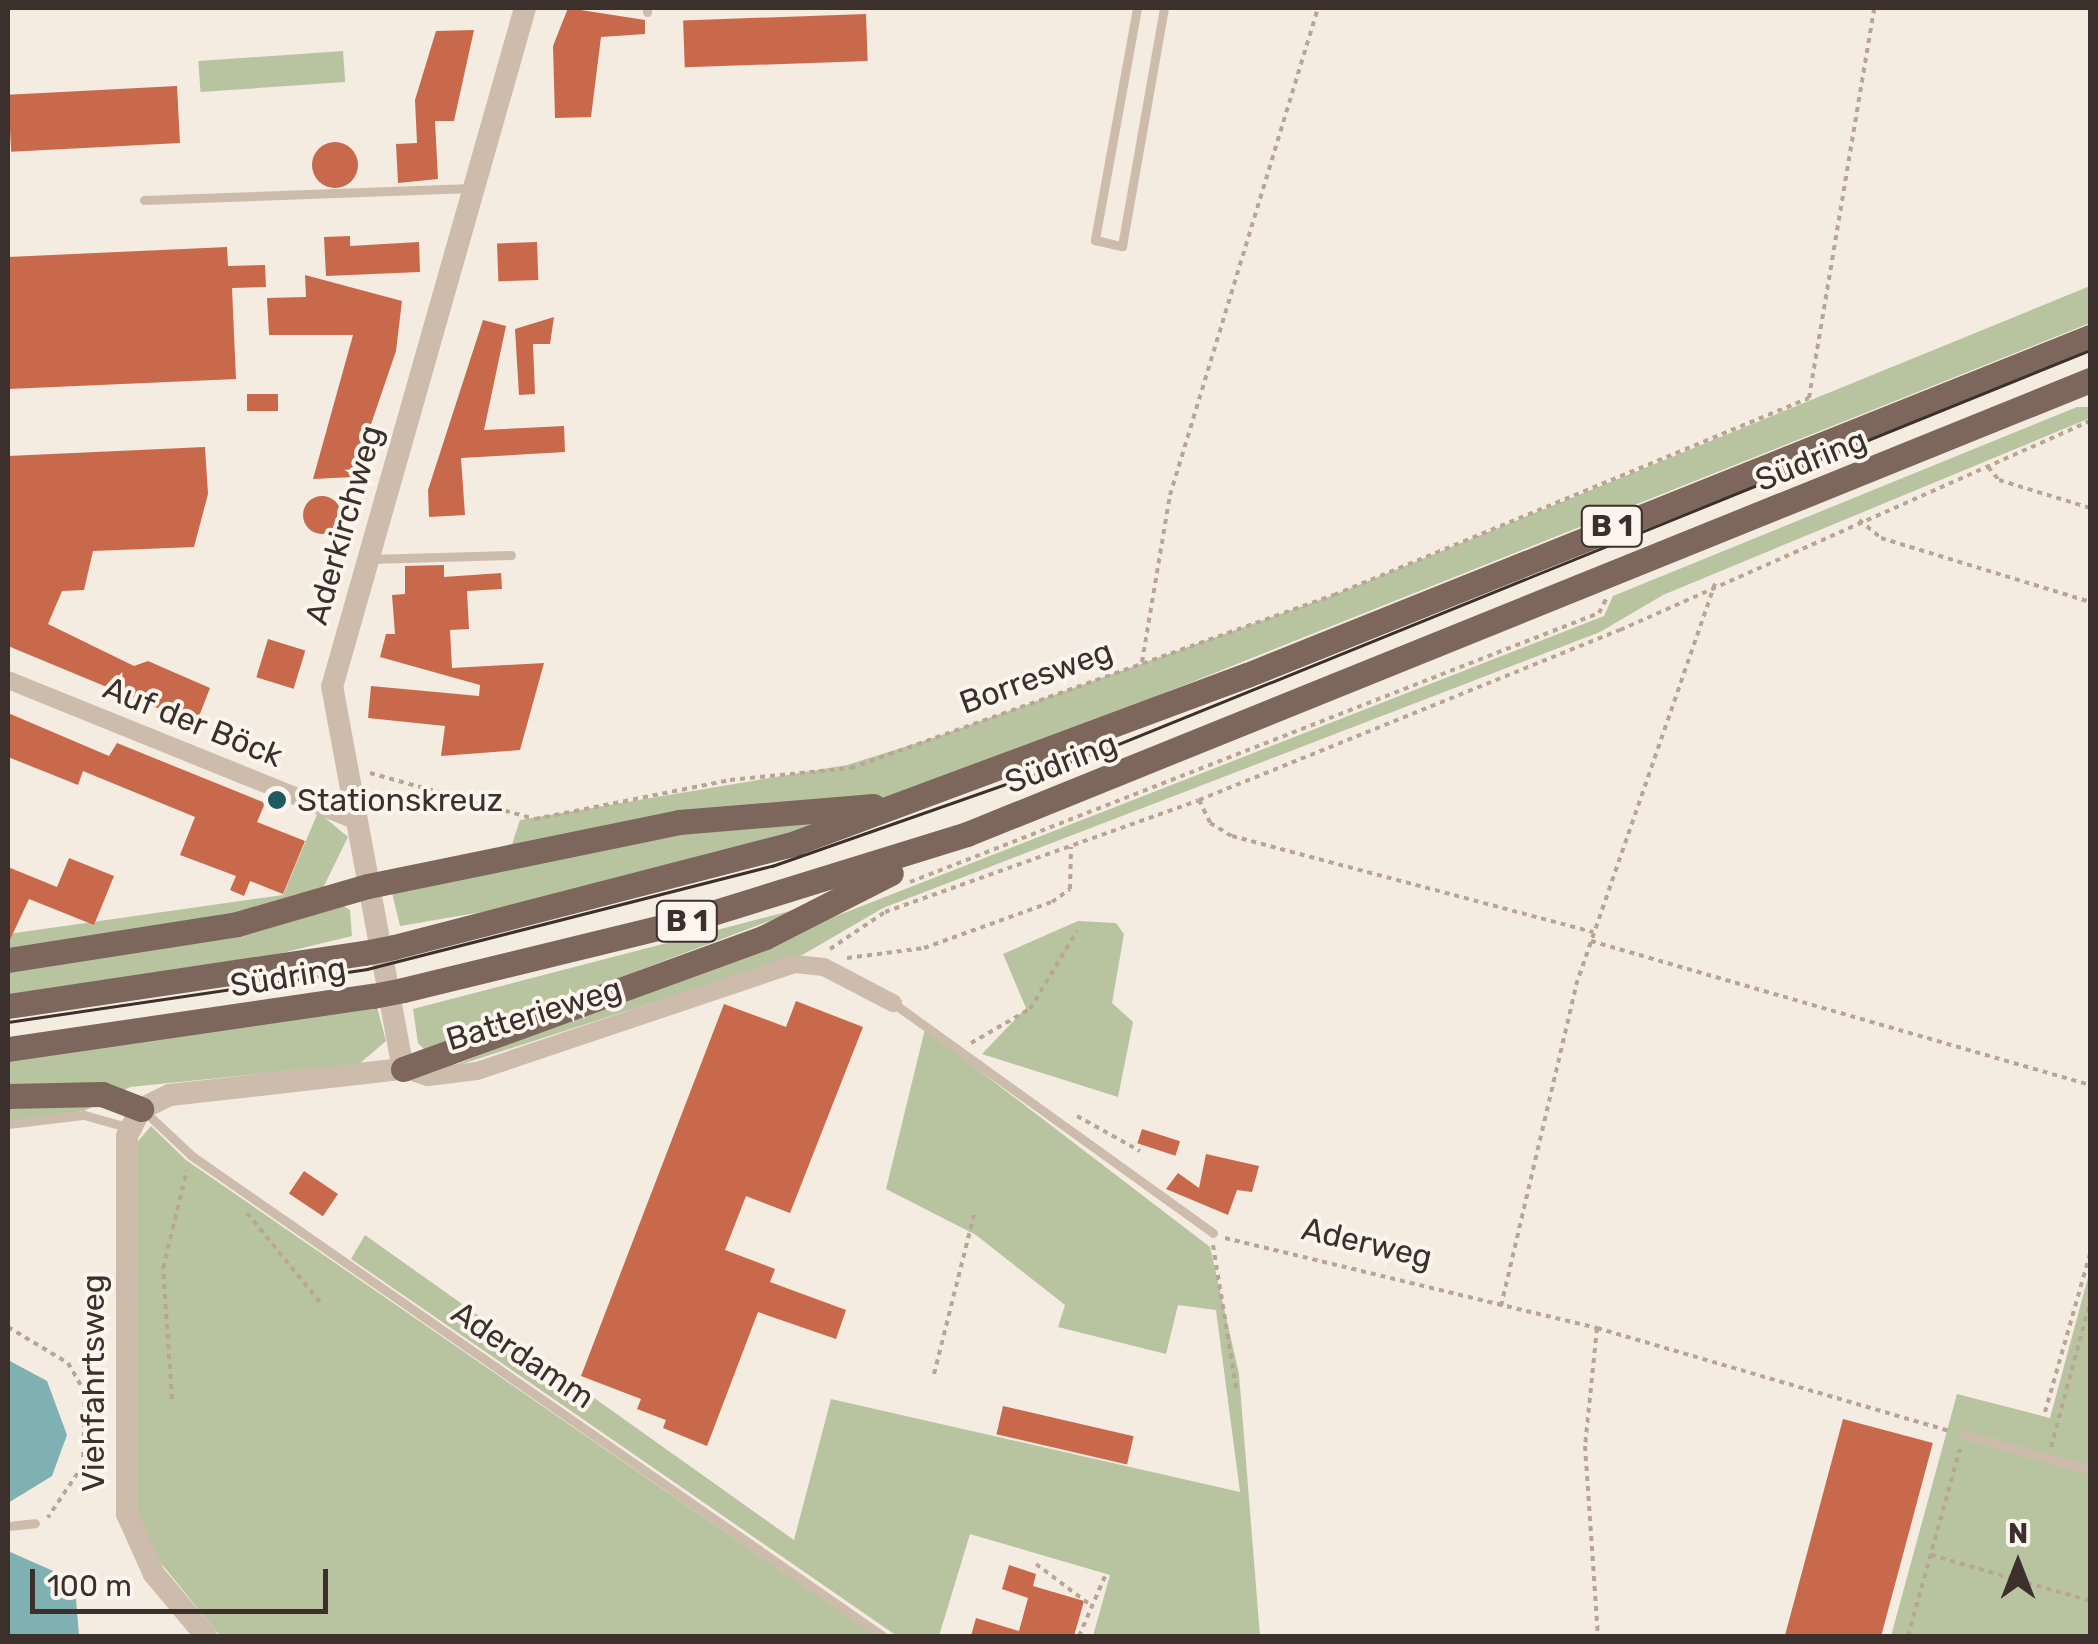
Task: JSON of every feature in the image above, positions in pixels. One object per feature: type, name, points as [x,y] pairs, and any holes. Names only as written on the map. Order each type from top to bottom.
[{"type":"main road","name":"Südring","points":[[8,1006],[364,953],[672,881],[908,803],[2090,337]]},
{"type":"main road","name":"Südring","points":[[8,1050],[403,990],[682,922],[966,834],[2090,380]]},
{"type":"main road","points":[[8,960],[237,924],[368,886],[679,822],[908,803]]},
{"type":"main road","points":[[403,1068],[765,937],[966,834]]},
{"type":"main road","points":[[8,1096],[102,1094],[135,1118]]},
{"type":"street","name":"Aderkirchweg","points":[[403,1068],[332,687],[524,8]]},
{"type":"street","name":"Auf der Böck","points":[[8,680],[356,820]]},
{"type":"street","name":"Batterieweg","points":[[135,1118],[191,1090],[403,1068],[428,1077],[477,1072],[774,970],[824,967]]},
{"type":"street","points":[[824,967],[893,1003]]},
{"type":"street","name":"Viehfahrtsweg","points":[[135,1118],[127,1514],[154,1574],[206,1636]]},
{"type":"lane","points":[[1137,8],[1095,240],[1122,246],[1164,8]]},
{"type":"lane","points":[[144,200],[474,188]]},
{"type":"lane","points":[[368,559],[511,556]]},
{"type":"lane","points":[[893,1003],[961,1047],[1213,1233]]},
{"type":"lane","points":[[8,1124],[84,1115],[135,1118]]},
{"type":"lane","name":"Aderdamm","points":[[135,1118],[882,1636]]},
{"type":"lane","points":[[1964,1435],[2090,1470]]},
{"type":"lane","points":[[8,1526],[35,1523]]},
{"type":"path","name":"Borresweg","points":[[344,765],[554,818],[730,780],[850,768],[1142,662],[1170,495],[1318,8]]},
{"type":"path","points":[[1142,662],[1334,595],[1809,398],[1874,8]]},
{"type":"path","points":[[824,967],[832,945],[856,925],[1199,800],[2090,421]]},
{"type":"path","points":[[1988,467],[2000,480],[2090,508]]},
{"type":"path","points":[[1858,520],[1882,538],[2090,602]]},
{"type":"path","points":[[1501,1306],[1591,941],[1716,581]]},
{"type":"path","points":[[1199,800],[1210,823],[1232,836],[1594,933]]},
{"type":"path","points":[[824,967],[924,948],[1052,902],[1070,889],[1072,847]]},
{"type":"path","points":[[961,1047],[1030,1009],[1077,931]]},
{"type":"path","points":[[1591,941],[2090,1085]]},
{"type":"path","points":[[1071,1114],[1140,1151]]},
{"type":"path","points":[[172,1400],[163,1268],[192,1156]]},
{"type":"path","points":[[240,1205],[323,1306]]},
{"type":"path","points":[[934,1374],[974,1215]]},
{"type":"path","points":[[1213,1233],[1236,1393]]},
{"type":"path","name":"Aderweg","points":[[1213,1233],[1597,1328],[1964,1435]]},
{"type":"path","points":[[2045,1412],[2090,1254]]},
{"type":"path","points":[[2048,1458],[2090,1302]]},
{"type":"path","points":[[8,1327],[68,1363],[88,1414],[83,1464],[35,1523]]},
{"type":"path","points":[[1597,1328],[1585,1446],[1598,1636]]},
{"type":"path","points":[[2082,1333],[2090,1336]]},
{"type":"path","points":[[1908,1636],[1964,1435]]},
{"type":"path","points":[[1931,1556],[2090,1601]]},
{"type":"path","points":[[1036,1564],[1088,1603]]},
{"type":"path","points":[[1079,1636],[1088,1603],[1106,1574]]},
{"type":"green space","points":[[343,51],[345,82],[201,92],[198,61]]},
{"type":"green space","points":[[2090,286],[2090,323],[1132,706],[771,841],[552,900],[400,926],[388,876],[512,844],[520,820],[847,765],[933,738],[1334,595]]},
{"type":"green space","points":[[2077,407],[2090,407],[2090,418],[1663,595],[1600,632],[883,908],[804,954],[437,1072],[1604,616],[1613,596]]},
{"type":"green space","points":[[318,812],[348,837],[321,892],[350,910],[352,936],[241,963],[8,995],[8,934],[283,895]]},
{"type":"green space","points":[[809,906],[426,1051],[418,1043],[413,1009]]},
{"type":"green space","points":[[1078,921],[1116,923],[1124,934],[1112,1003],[1133,1022],[1118,1097],[982,1054],[1026,1008],[1003,954]]},
{"type":"green space","points":[[376,1003],[386,1041],[359,1064],[130,1087],[84,1111],[8,1121],[8,1061]]},
{"type":"green space","points":[[925,1029],[1210,1247],[1239,1374],[1260,1636],[1093,1636],[1110,1575],[970,1534],[939,1636],[897,1636],[351,1259],[365,1235],[794,1540],[831,1399],[1240,1492],[1216,1310],[1178,1305],[1166,1354],[1058,1327],[1065,1305],[976,1235],[886,1189]]},
{"type":"green space","points":[[151,1126],[186,1160],[876,1636],[220,1636],[152,1552],[134,1503],[134,1146]]},
{"type":"green space","points":[[2090,1270],[2090,1636],[1891,1636],[1957,1394],[2050,1418]]},
{"type":"water","points":[[8,1360],[47,1381],[67,1435],[52,1476],[8,1503]]},
{"type":"water","points":[[8,1551],[60,1574],[76,1599],[79,1636],[8,1636]]},
{"type":"building","points":[[568,8],[645,20],[645,34],[601,37],[591,117],[555,118],[553,46]]},
{"type":"building","points":[[866,14],[868,61],[685,67],[683,20]]},
{"type":"building","points":[[474,30],[454,121],[435,121],[438,179],[398,183],[396,144],[417,143],[415,100],[436,31]]},
{"type":"building","points":[[177,86],[180,143],[11,152],[8,95]]},
{"type":"building","points":[[335,142],[351,149],[358,165],[351,181],[335,188],[319,181],[312,165],[319,149]]},
{"type":"building","points":[[350,236],[350,246],[419,242],[420,272],[326,276],[324,237]]},
{"type":"building","points":[[537,242],[538,280],[498,281],[497,243]]},
{"type":"building","points":[[227,247],[228,266],[265,265],[266,287],[232,288],[236,379],[8,389],[8,257]]},
{"type":"building","points":[[305,275],[402,301],[396,351],[353,477],[313,479],[353,335],[269,335],[267,298],[306,297]]},
{"type":"building","points":[[554,317],[550,344],[533,344],[535,394],[519,395],[515,329]]},
{"type":"building","points":[[483,320],[506,326],[484,430],[564,426],[565,452],[461,458],[465,515],[429,517],[428,490]]},
{"type":"building","points":[[247,394],[278,394],[278,411],[247,411]]},
{"type":"building","points":[[205,447],[208,494],[194,547],[93,551],[84,590],[62,591],[48,624],[134,666],[148,661],[210,688],[196,724],[8,646],[8,456]]},
{"type":"building","points":[[322,496],[336,501],[341,515],[336,529],[322,534],[308,529],[303,515],[308,501]]},
{"type":"building","points":[[444,565],[444,577],[501,573],[502,589],[467,591],[469,629],[450,630],[452,668],[544,663],[520,750],[441,756],[445,726],[368,718],[371,686],[479,696],[480,685],[380,657],[386,634],[395,634],[392,595],[405,594],[405,566]]},
{"type":"building","points":[[268,639],[305,650],[294,689],[256,677]]},
{"type":"building","points":[[8,713],[109,756],[117,743],[265,803],[257,822],[305,841],[283,894],[250,881],[244,896],[230,890],[236,876],[180,855],[195,817],[83,771],[78,785],[8,757]]},
{"type":"building","points":[[69,858],[114,876],[94,925],[29,899],[8,944],[8,867],[57,887]]},
{"type":"building","points":[[796,1001],[863,1027],[790,1213],[746,1196],[725,1250],[775,1269],[770,1282],[846,1310],[836,1339],[758,1312],[707,1446],[663,1428],[666,1420],[637,1409],[641,1399],[581,1376],[724,1004],[786,1027]]},
{"type":"building","points":[[1142,1129],[1180,1141],[1175,1156],[1137,1143]]},
{"type":"building","points":[[1206,1154],[1259,1166],[1252,1192],[1237,1190],[1228,1215],[1166,1189],[1178,1173],[1199,1188]]},
{"type":"building","points":[[304,1171],[338,1194],[323,1216],[289,1193]]},
{"type":"building","points":[[1003,1406],[1134,1436],[1127,1464],[996,1434]]},
{"type":"building","points":[[1843,1419],[1933,1443],[1881,1636],[1785,1636]]},
{"type":"building","points":[[1009,1565],[1036,1574],[1033,1586],[1084,1601],[1074,1636],[971,1636],[976,1618],[1019,1631],[1028,1598],[1002,1589]]},
{"type":"tram line","points":[[8,1022],[367,969],[772,866],[1104,750],[2090,350]]},
{"type":"place","name":"Stationskreuz","points":[[277,800]]}]
